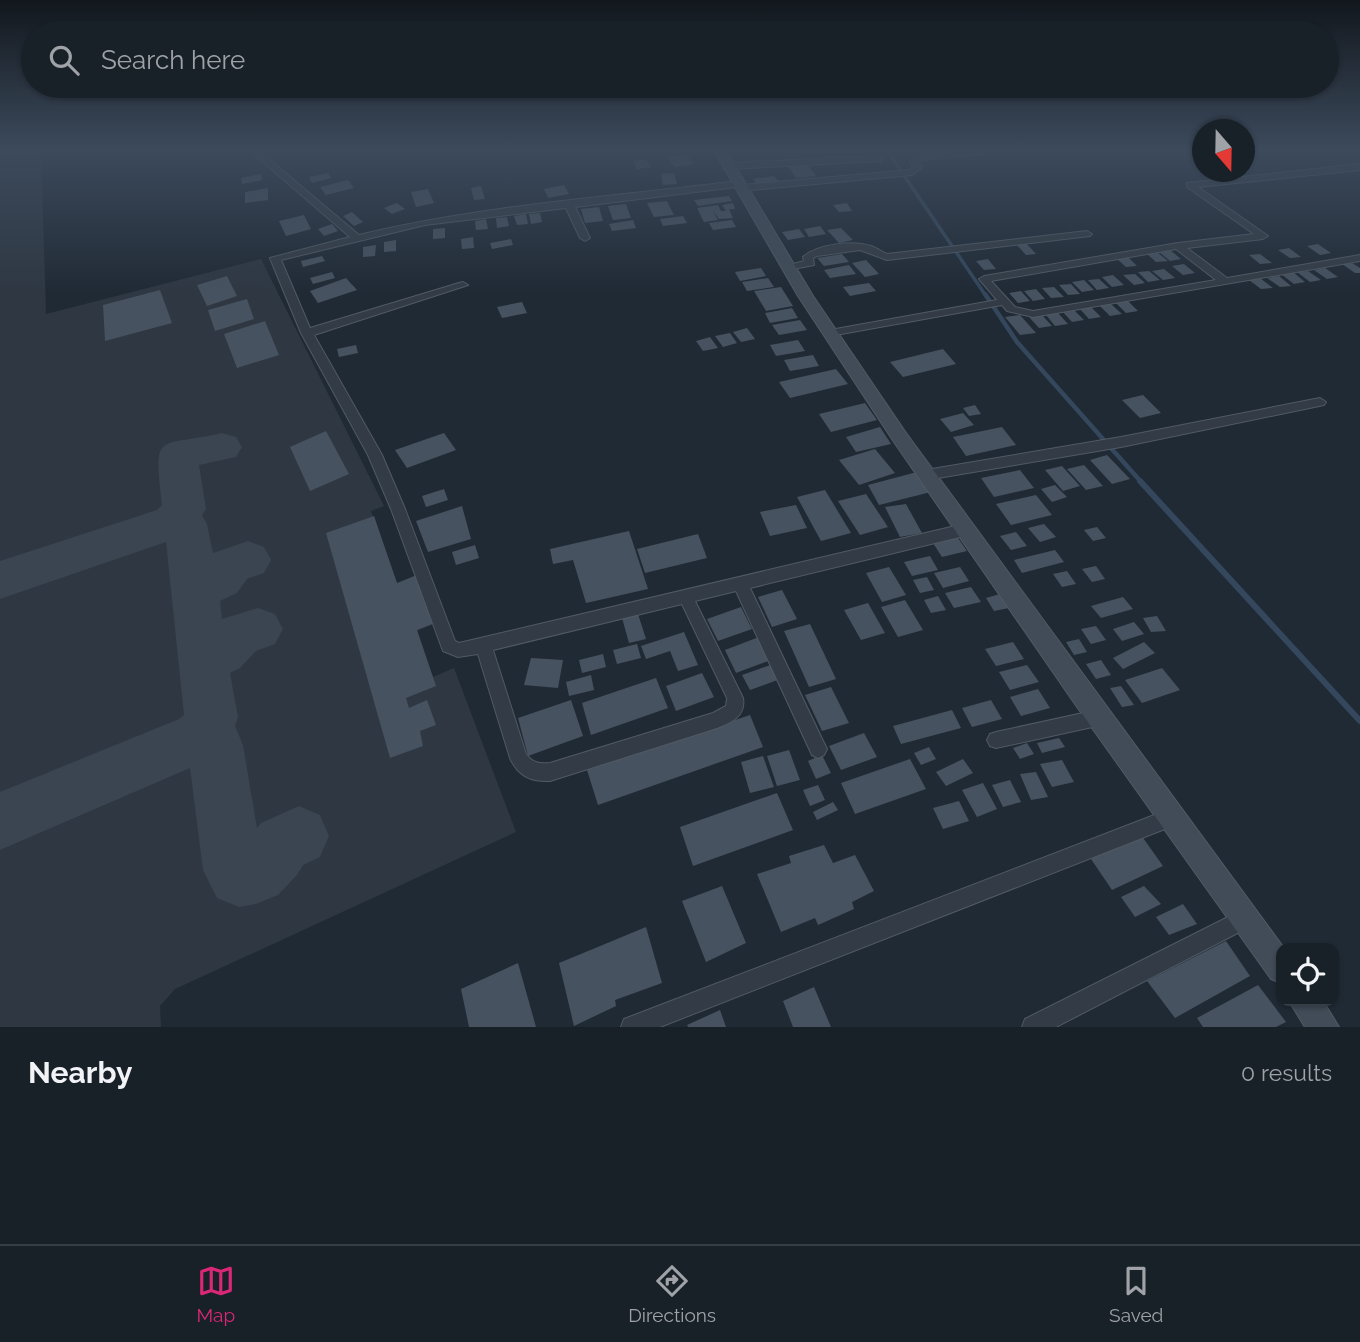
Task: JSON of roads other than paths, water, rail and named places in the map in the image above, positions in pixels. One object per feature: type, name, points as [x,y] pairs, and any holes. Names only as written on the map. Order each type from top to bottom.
[{"type":"street","points":[[309,197],[356,237]]},
{"type":"street","points":[[605,197],[425,222],[275,258],[307,333],[375,455],[449,646],[458,650],[483,645],[964,530]]},
{"type":"street","points":[[747,197],[829,330],[964,530],[1097,718],[1276,962]]},
{"type":"street","points":[[992,304],[986,277],[1178,246],[1263,236],[1207,197]]},
{"type":"street","points":[[569,204],[585,238]]},
{"type":"street","points":[[788,267],[810,263],[808,257],[813,254],[848,248],[867,248],[879,256],[887,257],[1087,234]]},
{"type":"street","points":[[1178,246],[1226,282]]},
{"type":"street","points":[[829,330],[992,304],[1033,314],[1360,258]]},
{"type":"street","points":[[307,333],[463,285]]},
{"type":"street","points":[[926,475],[1121,442],[1320,402]]},
{"type":"street","points":[[741,584],[818,749]]},
{"type":"street","points":[[483,645],[519,758],[526,770],[533,773],[550,772],[717,720],[736,706],[735,698],[686,597]]},
{"type":"street","points":[[996,740],[1097,718]]},
{"type":"street","points":[[632,1027],[1170,818]]},
{"type":"street","points":[[1033,1027],[1244,919]]},
{"type":"street","points":[[1308,1006],[1324,1027]]},
{"type":"waterway","points":[[919,197],[986,296]]},
{"type":"waterway","points":[[985,294],[1017,342],[1142,483]]},
{"type":"waterway","points":[[1140,481],[1360,721]]}]
